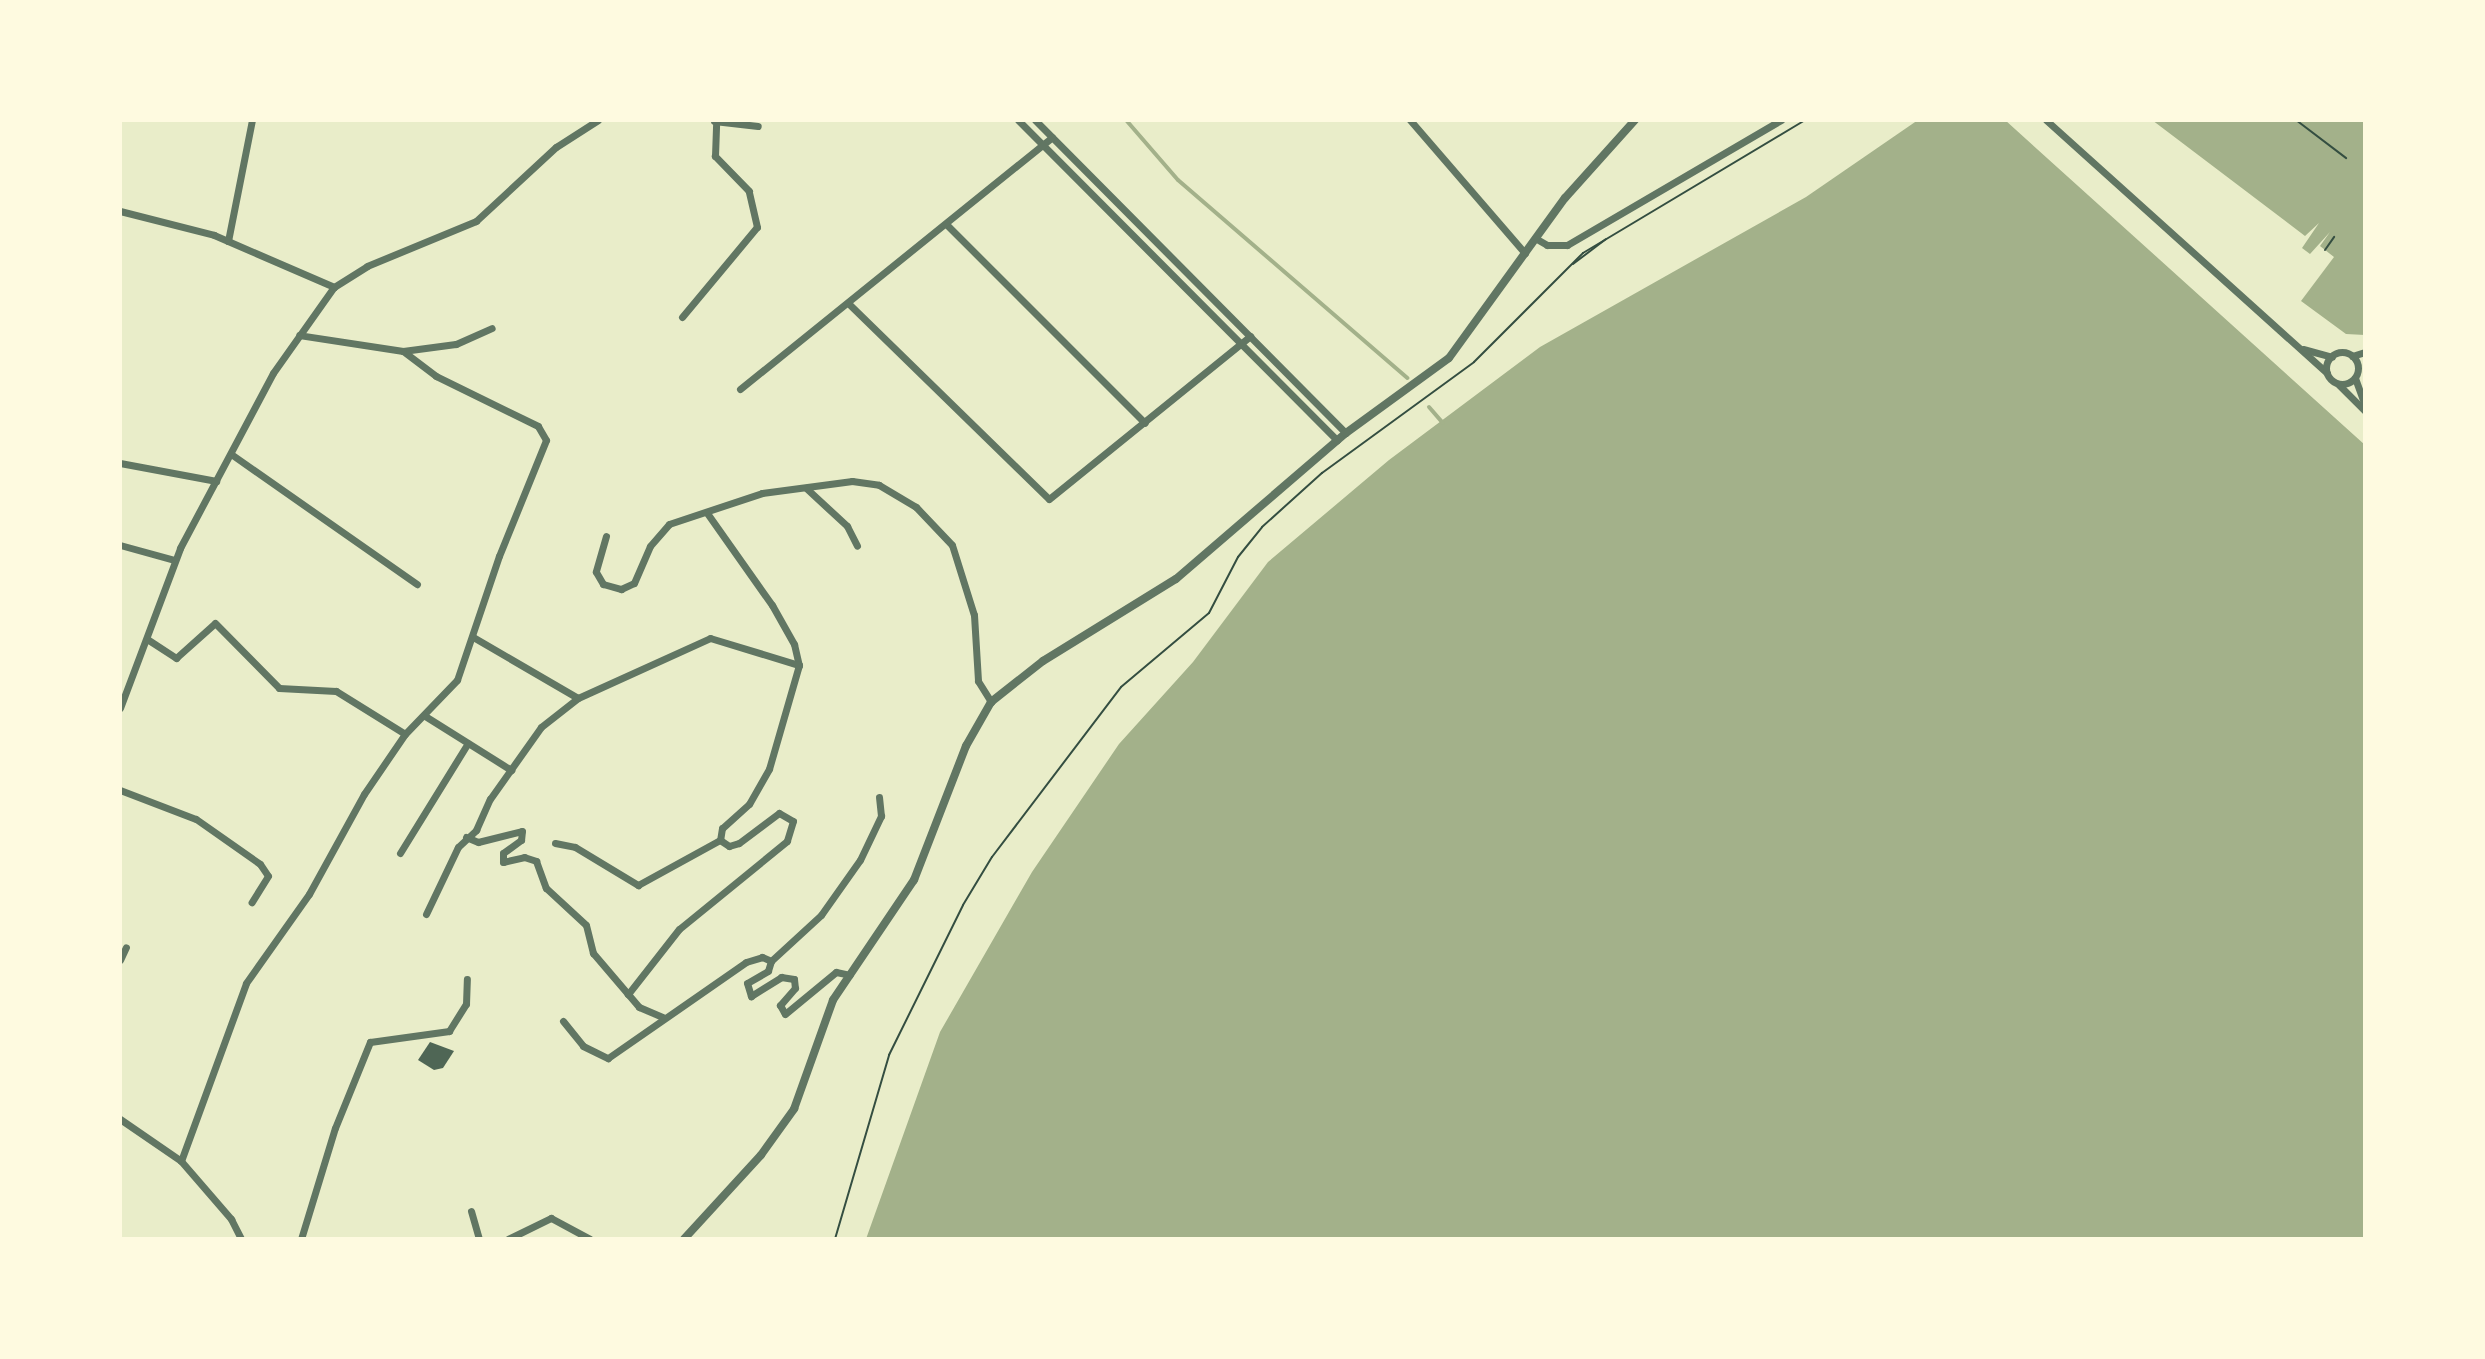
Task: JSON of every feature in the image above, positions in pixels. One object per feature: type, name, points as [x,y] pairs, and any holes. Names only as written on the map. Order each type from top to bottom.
[{"type":"street","points":[[228,241],[252,120]]},
{"type":"street","points":[[120,708],[174,560],[299,335],[334,287],[367,266],[476,221],[556,147],[598,120]]},
{"type":"street","points":[[1018,120],[1337,440]]},
{"type":"street","points":[[1035,120],[1346,433]]},
{"type":"street","points":[[684,1239],[761,1155],[794,1109],[823,1024],[850,975],[919,871],[966,746],[991,702],[1043,661],[1176,579],[1337,440],[1456,351],[1535,238],[1635,120]]},
{"type":"street","points":[[1535,238],[1547,245],[1567,245],[1781,120]]},
{"type":"street","points":[[2046,120],[2365,409]]},
{"type":"street","points":[[682,317],[756,231],[749,191],[715,156],[715,121],[758,126]]},
{"type":"street","points":[[1411,121],[1525,253]]},
{"type":"street","points":[[740,389],[1052,137]]},
{"type":"street","points":[[120,211],[228,241],[334,287]]},
{"type":"street","points":[[946,224],[1145,423]]},
{"type":"street","points":[[849,304],[1045,498],[1054,497],[1250,336]]},
{"type":"street","points":[[299,335],[403,351],[456,344],[492,328]]},
{"type":"street","points":[[2294,343],[2332,357],[2365,352]]},
{"type":"street","points":[[181,1161],[246,983],[309,894],[405,734],[457,680],[546,435],[436,376],[403,351]]},
{"type":"street","points":[[2352,356],[2358,369],[2355,378],[2365,409]]},
{"type":"street","points":[[2327,373],[2332,357]]},
{"type":"street","points":[[2337,383],[2355,378]]},
{"type":"street","points":[[231,454],[417,584]]},
{"type":"street","points":[[120,463],[216,481]]},
{"type":"street","points":[[606,536],[596,572],[603,584],[621,589],[639,576],[650,546],[669,524],[707,513],[747,496],[873,483],[916,507],[940,530],[967,584],[978,681],[991,702]]},
{"type":"street","points":[[806,488],[847,526],[857,546]]},
{"type":"street","points":[[707,513],[772,605],[794,644],[799,665],[769,769],[749,804],[722,828],[720,840]]},
{"type":"street","points":[[120,545],[174,560]]},
{"type":"street","points":[[147,639],[176,658],[210,624],[279,688],[336,691],[405,734]]},
{"type":"street","points":[[473,637],[578,698]]},
{"type":"street","points":[[426,914],[466,837],[541,727],[578,698],[710,638],[799,665]]},
{"type":"street","points":[[425,716],[511,770]]},
{"type":"street","points":[[400,853],[468,743]]},
{"type":"street","points":[[120,790],[196,819],[260,864],[268,876],[252,902]]},
{"type":"street","points":[[850,975],[836,972],[785,1014],[780,1005],[795,988],[791,976],[754,996],[746,992],[747,983],[768,971],[771,961],[821,915],[860,860],[881,816],[879,797]]},
{"type":"street","points":[[628,994],[679,929],[787,841],[793,821],[779,813],[732,846],[720,840]]},
{"type":"street","points":[[466,837],[478,842],[522,831],[521,840],[503,853],[503,862],[524,857],[536,861],[546,888],[582,919],[589,946],[628,994],[652,1016],[665,1017]]},
{"type":"street","points":[[555,843],[575,847],[638,885],[720,840]]},
{"type":"street","points":[[120,960],[126,947]]},
{"type":"street","points":[[563,1021],[583,1046],[608,1058],[746,962],[762,957],[771,961]]},
{"type":"street","points":[[301,1239],[335,1128],[370,1042],[449,1031],[466,1004],[467,979]]},
{"type":"street","points":[[120,1119],[181,1161],[231,1219],[241,1239]]},
{"type":"street","points":[[471,1211],[479,1239]]},
{"type":"street","points":[[508,1239],[551,1218],[587,1239]]},
{"type":"path","points":[[835,1239],[889,1055],[924,981],[992,857],[1121,687],[1209,613],[1238,557],[1262,527],[1322,473],[1474,362],[1572,263],[1606,239],[1805,120]]},
{"type":"path","points":[[2296,120],[2346,158]]},
{"type":"path","points":[[2325,250],[2334,237]]},
{"type":"shaded area","points":[[1918,120],[2005,120],[2365,445],[2365,1239],[866,1239],[940,1032],[1032,872],[1119,744],[1193,662],[1268,562],[1389,460],[1540,347],[1806,197]]},
{"type":"shaded area","points":[[2152,120],[2365,120],[2365,335],[2346,334],[2301,301],[2334,257],[2320,246],[2330,232],[2310,254],[2302,248],[2319,223],[2305,236]]},
{"type":"building","points":[[430,1042],[454,1051],[443,1068],[434,1070],[418,1060]]},
{"type":"waterway","points":[[1126,120],[1178,180],[1407,378]]},
{"type":"waterway","points":[[1429,407],[1443,423]]}]
